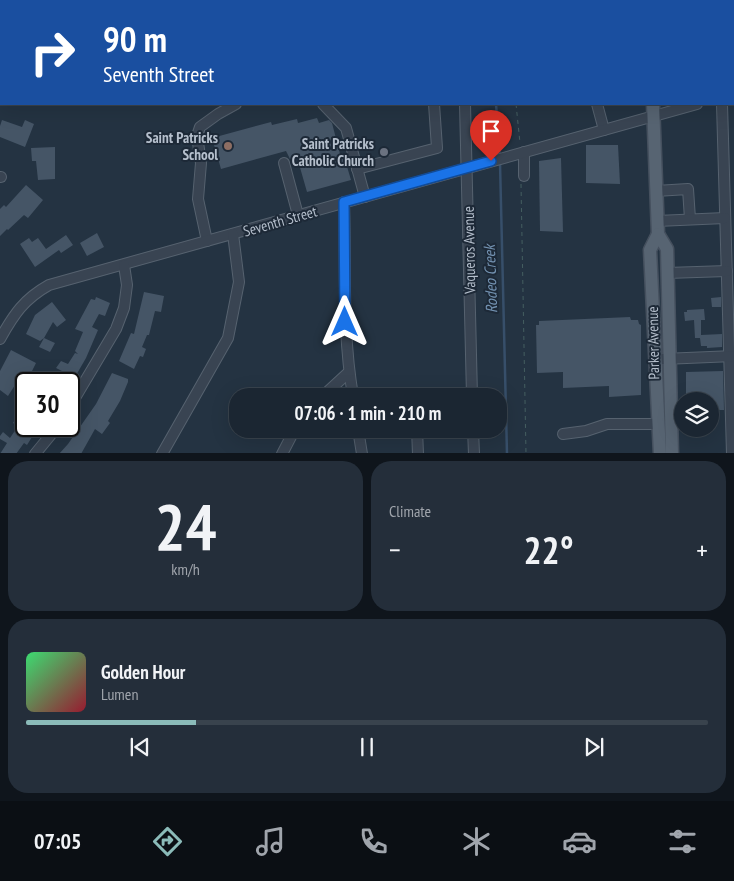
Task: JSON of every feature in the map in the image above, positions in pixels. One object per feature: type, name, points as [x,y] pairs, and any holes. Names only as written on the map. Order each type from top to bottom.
[{"type":"main road","name":"Parker Avenue","points":[[654,110],[658,227],[667,249],[672,453]]},
{"type":"main road","name":"Parker Avenue","points":[[658,227],[650,250],[660,453]]},
{"type":"street","points":[[207,241],[198,199],[201,163],[197,136],[200,127],[234,105]]},
{"type":"street","points":[[324,105],[346,128],[365,197]]},
{"type":"street","points":[[357,170],[437,148],[434,105]]},
{"type":"street","name":"Vaqueros Avenue","points":[[465,105],[472,388]]},
{"type":"street","points":[[597,105],[604,130]]},
{"type":"street","name":"Seventh Street","points":[[0,339],[22,304],[49,285],[604,130],[654,110],[690,105]]},
{"type":"street","points":[[722,105],[727,271],[732,356],[732,453]]},
{"type":"street","points":[[519,154],[523,180]]},
{"type":"street","points":[[284,163],[298,215]]},
{"type":"street","points":[[656,191],[688,190],[690,219]]},
{"type":"street","points":[[344,202],[345,322],[352,388]]},
{"type":"street","points":[[658,227],[690,219],[725,218]]},
{"type":"street","points":[[163,453],[228,338],[239,282],[233,234]]},
{"type":"street","points":[[80,390],[116,329],[122,315],[127,285],[124,264]]},
{"type":"street","points":[[667,273],[727,271]]},
{"type":"street","points":[[656,359],[732,356]]},
{"type":"street","points":[[332,388],[349,372]]},
{"type":"street","points":[[563,434],[586,431],[607,424],[658,424]]},
{"type":"street","points":[[36,453],[49,437]]},
{"type":"street","points":[[283,453],[290,438]]},
{"type":"street","points":[[359,438],[362,453]]},
{"type":"street","points":[[417,438],[418,453]]},
{"type":"street","points":[[473,438],[474,453]]},
{"type":"path","points":[[516,105],[519,154]]},
{"type":"path","points":[[523,180],[526,453]]},
{"type":"building","points":[[317,118],[319,123],[329,120],[332,123],[340,154],[343,153],[351,180],[307,192],[297,157],[290,159],[286,151],[221,169],[212,138],[271,122],[272,125],[297,119],[298,123]]},
{"type":"building","points":[[2,120],[22,127],[25,120],[34,124],[25,147],[0,137]]},
{"type":"building","points":[[586,145],[618,145],[620,184],[586,183]]},
{"type":"building","points":[[55,147],[55,179],[38,180],[36,161],[32,161],[31,148]]},
{"type":"building","points":[[561,158],[563,232],[540,231],[539,161]]},
{"type":"building","points":[[26,185],[43,200],[28,218],[24,215],[0,236],[0,209],[4,205],[6,207]]},
{"type":"building","points":[[97,233],[104,247],[87,256],[80,243]]},
{"type":"building","points":[[66,235],[73,245],[61,253],[59,250],[35,267],[20,244],[29,238],[32,242],[38,238],[46,249]]},
{"type":"building","points":[[144,292],[164,296],[161,312],[155,311],[149,335],[147,335],[142,347],[146,349],[143,357],[140,356],[134,369],[119,361],[131,333],[134,334]]},
{"type":"building","points":[[96,297],[110,303],[105,316],[99,314],[92,327],[98,330],[86,358],[78,372],[61,372],[56,368],[61,361],[68,364],[75,353],[78,354],[75,351],[83,332],[75,329],[91,299],[95,300]]},
{"type":"building","points":[[721,297],[721,307],[712,307],[711,298]]},
{"type":"building","points":[[52,302],[66,320],[57,327],[53,322],[44,338],[40,341],[26,334],[35,315]]},
{"type":"building","points":[[704,309],[705,320],[701,320],[701,335],[722,334],[722,347],[707,348],[707,346],[701,346],[700,338],[695,338],[694,320],[685,321],[684,312],[687,312],[687,310]]},
{"type":"building","points":[[630,317],[631,320],[638,320],[641,325],[641,395],[609,397],[609,386],[563,388],[563,372],[537,373],[536,325],[539,325],[539,321]]},
{"type":"building","points":[[44,338],[55,343],[50,352],[39,347]]},
{"type":"building","points":[[11,350],[36,363],[32,372],[15,372],[15,385],[8,396],[0,390],[0,371]]},
{"type":"building","points":[[723,371],[724,410],[719,410],[719,392],[686,392],[686,372]]},
{"type":"building","points":[[112,373],[128,379],[120,401],[108,421],[110,423],[102,434],[95,429],[82,453],[60,453],[73,437],[80,437],[80,427],[96,404]]},
{"type":"building","points":[[15,430],[15,437],[32,437],[27,445],[24,443],[17,453],[1,453],[7,443],[0,439],[3,432],[10,438]]},
{"type":"waterway","name":"Rodeo Creek","points":[[496,105],[500,157]]},
{"type":"waterway","name":"Rodeo Creek","points":[[500,163],[507,453]]},
{"type":"place","name":"Saint Patricks School","points":[[228,146]]},
{"type":"place","name":"Saint Patricks Catholic Church","points":[[384,152]]},
{"type":"route","points":[[345,322],[344,202],[491,161]]}]
